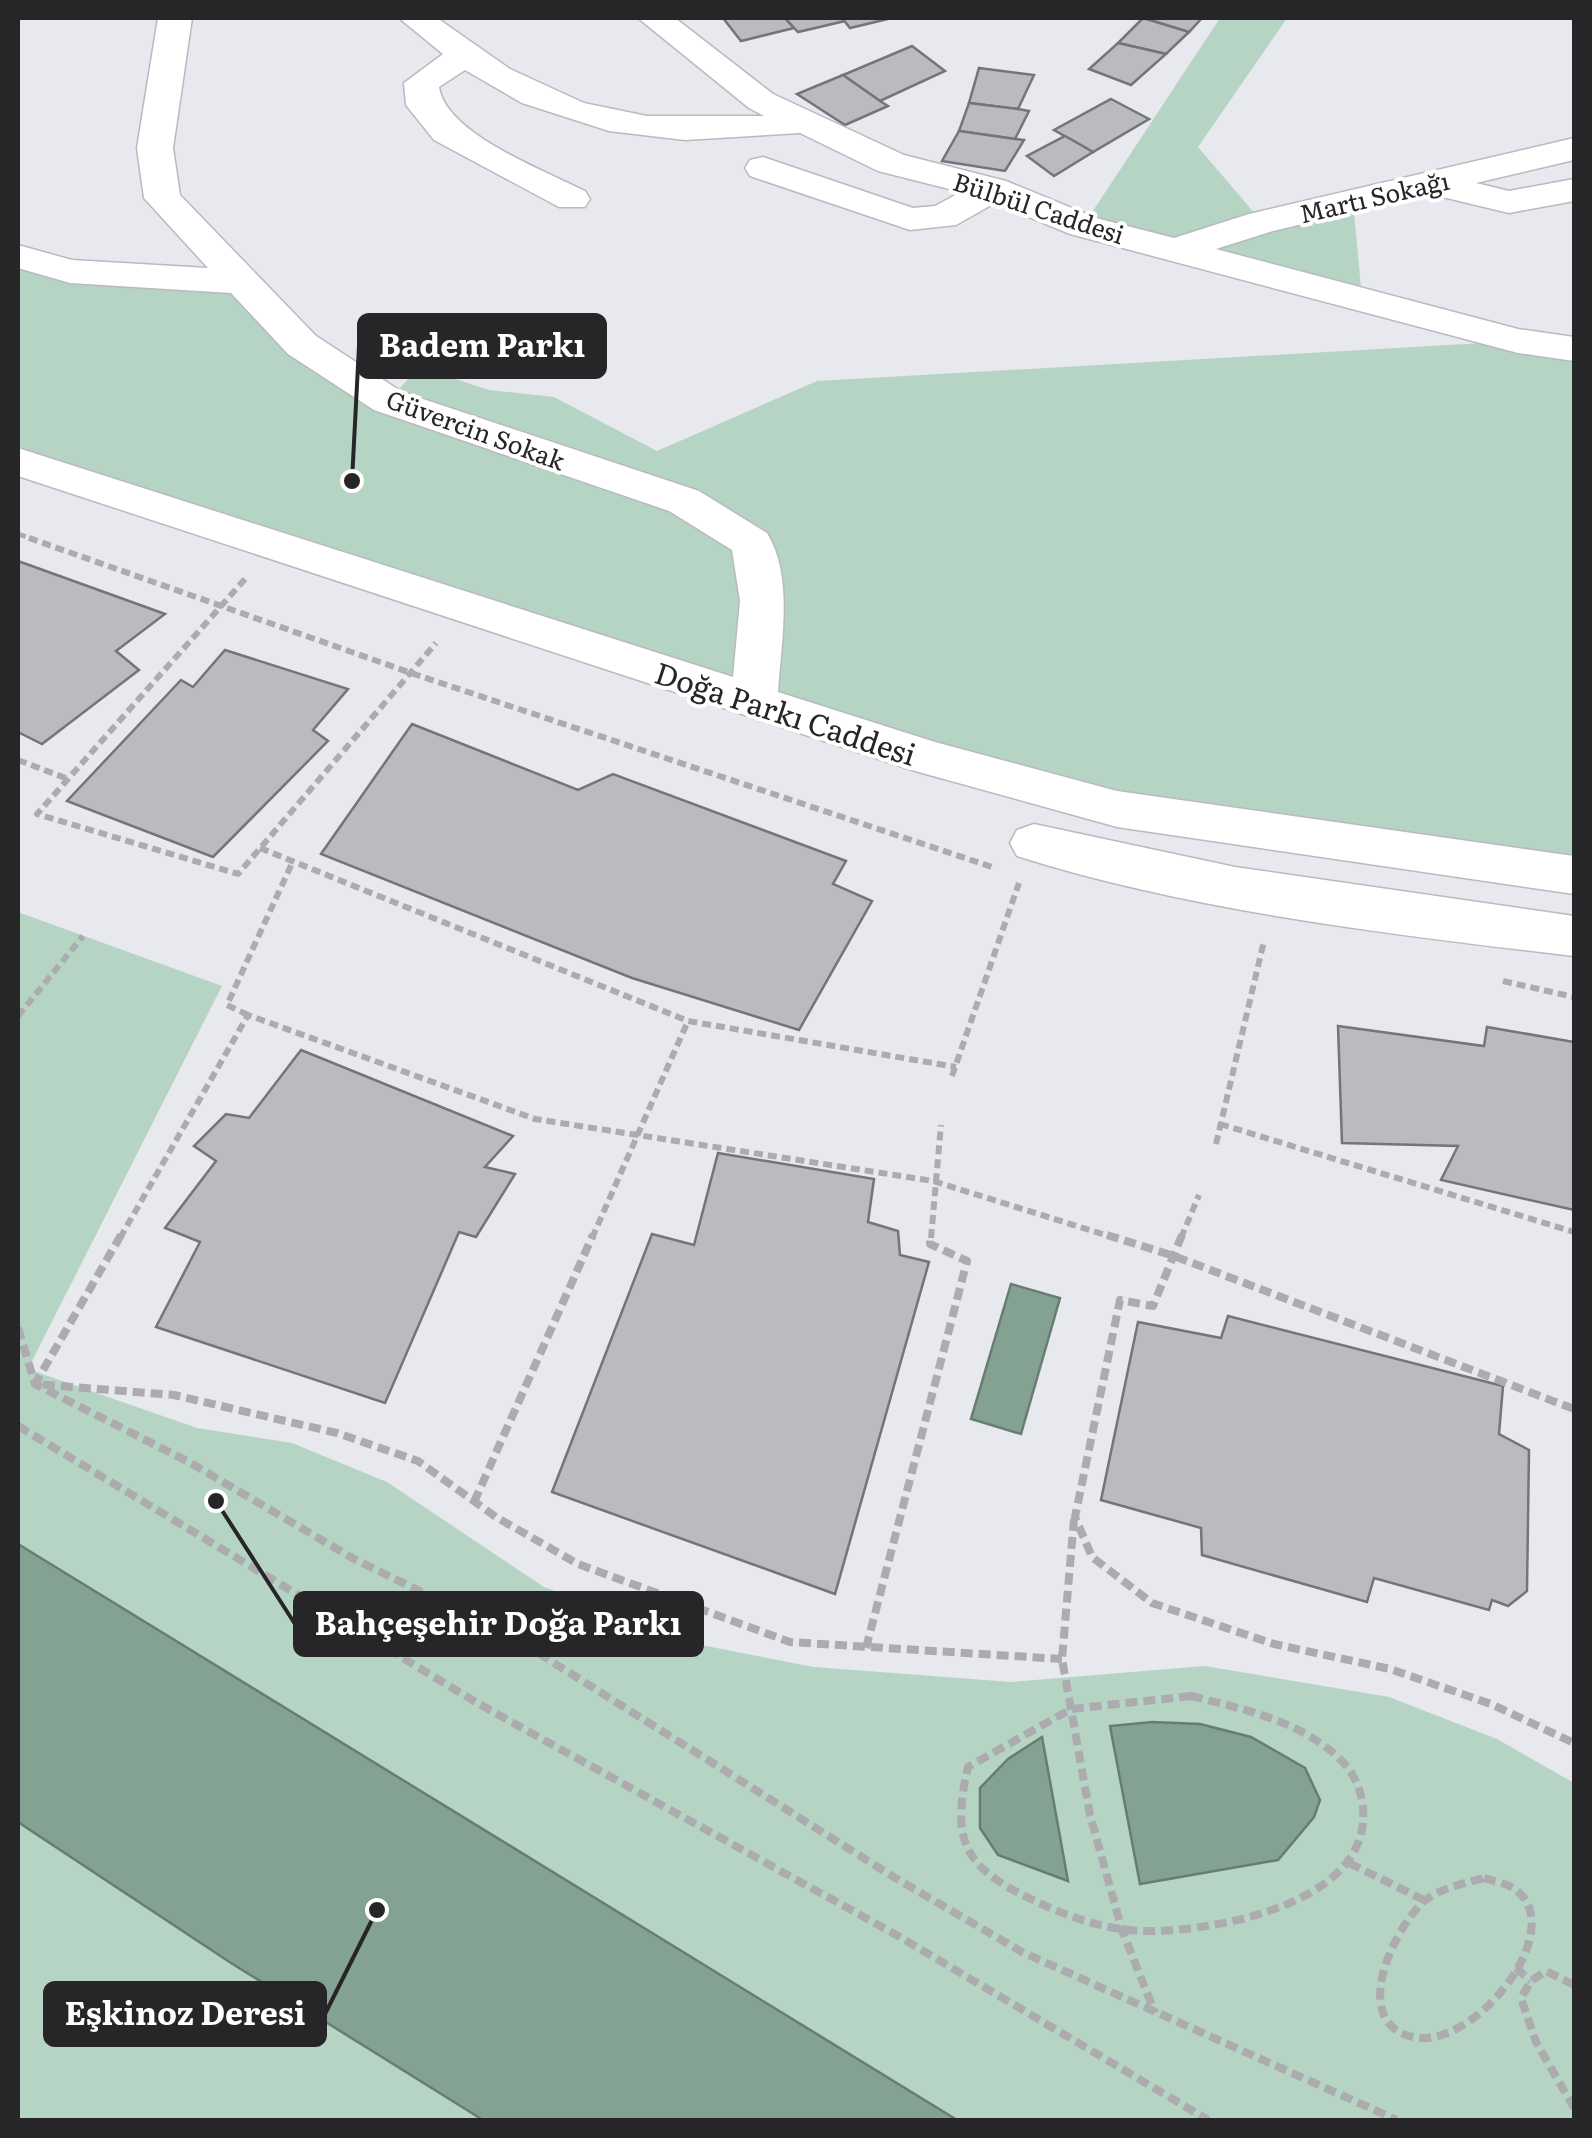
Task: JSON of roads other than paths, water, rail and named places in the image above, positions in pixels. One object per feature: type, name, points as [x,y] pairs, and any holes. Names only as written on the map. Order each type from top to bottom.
[{"type":"street","name":"Güvercin Sokak","points":[[175,18],[155,148],[162,198],[302,345],[388,401],[684,501],[752,543],[762,601],[754,701]]},
{"type":"street","points":[[416,18],[500,78],[574,112],[649,130],[733,130],[804,122]]},
{"type":"street","name":"Bülbül Caddesi","points":[[655,18],[760,101],[891,163],[993,190],[1083,226],[1518,341],[1574,348]]},
{"type":"street","points":[[466,54],[420,83],[424,106],[447,132],[572,199]]},
{"type":"street","name":"Martı Sokağı","points":[[1176,250],[1262,222],[1574,149]]},
{"type":"street","points":[[763,168],[910,220],[943,217],[993,190]]},
{"type":"street","points":[[1430,183],[1510,202],[1574,190]]},
{"type":"street","points":[[18,256],[70,271],[242,282]]},
{"type":"street","name":"Doğa Parkı Caddesi","points":[[18,462],[932,759],[1117,808],[1574,876]]},
{"type":"street","points":[[1027,860],[1100,862],[1574,936]]},
{"type":"place","name":"Badem Parkı","points":[[352,481]]},
{"type":"place","name":"Bahçeşehir Doğa Parkı","points":[[216,1501]]},
{"type":"place","name":"Eşkinoz Deresi","points":[[377,1910]]}]
